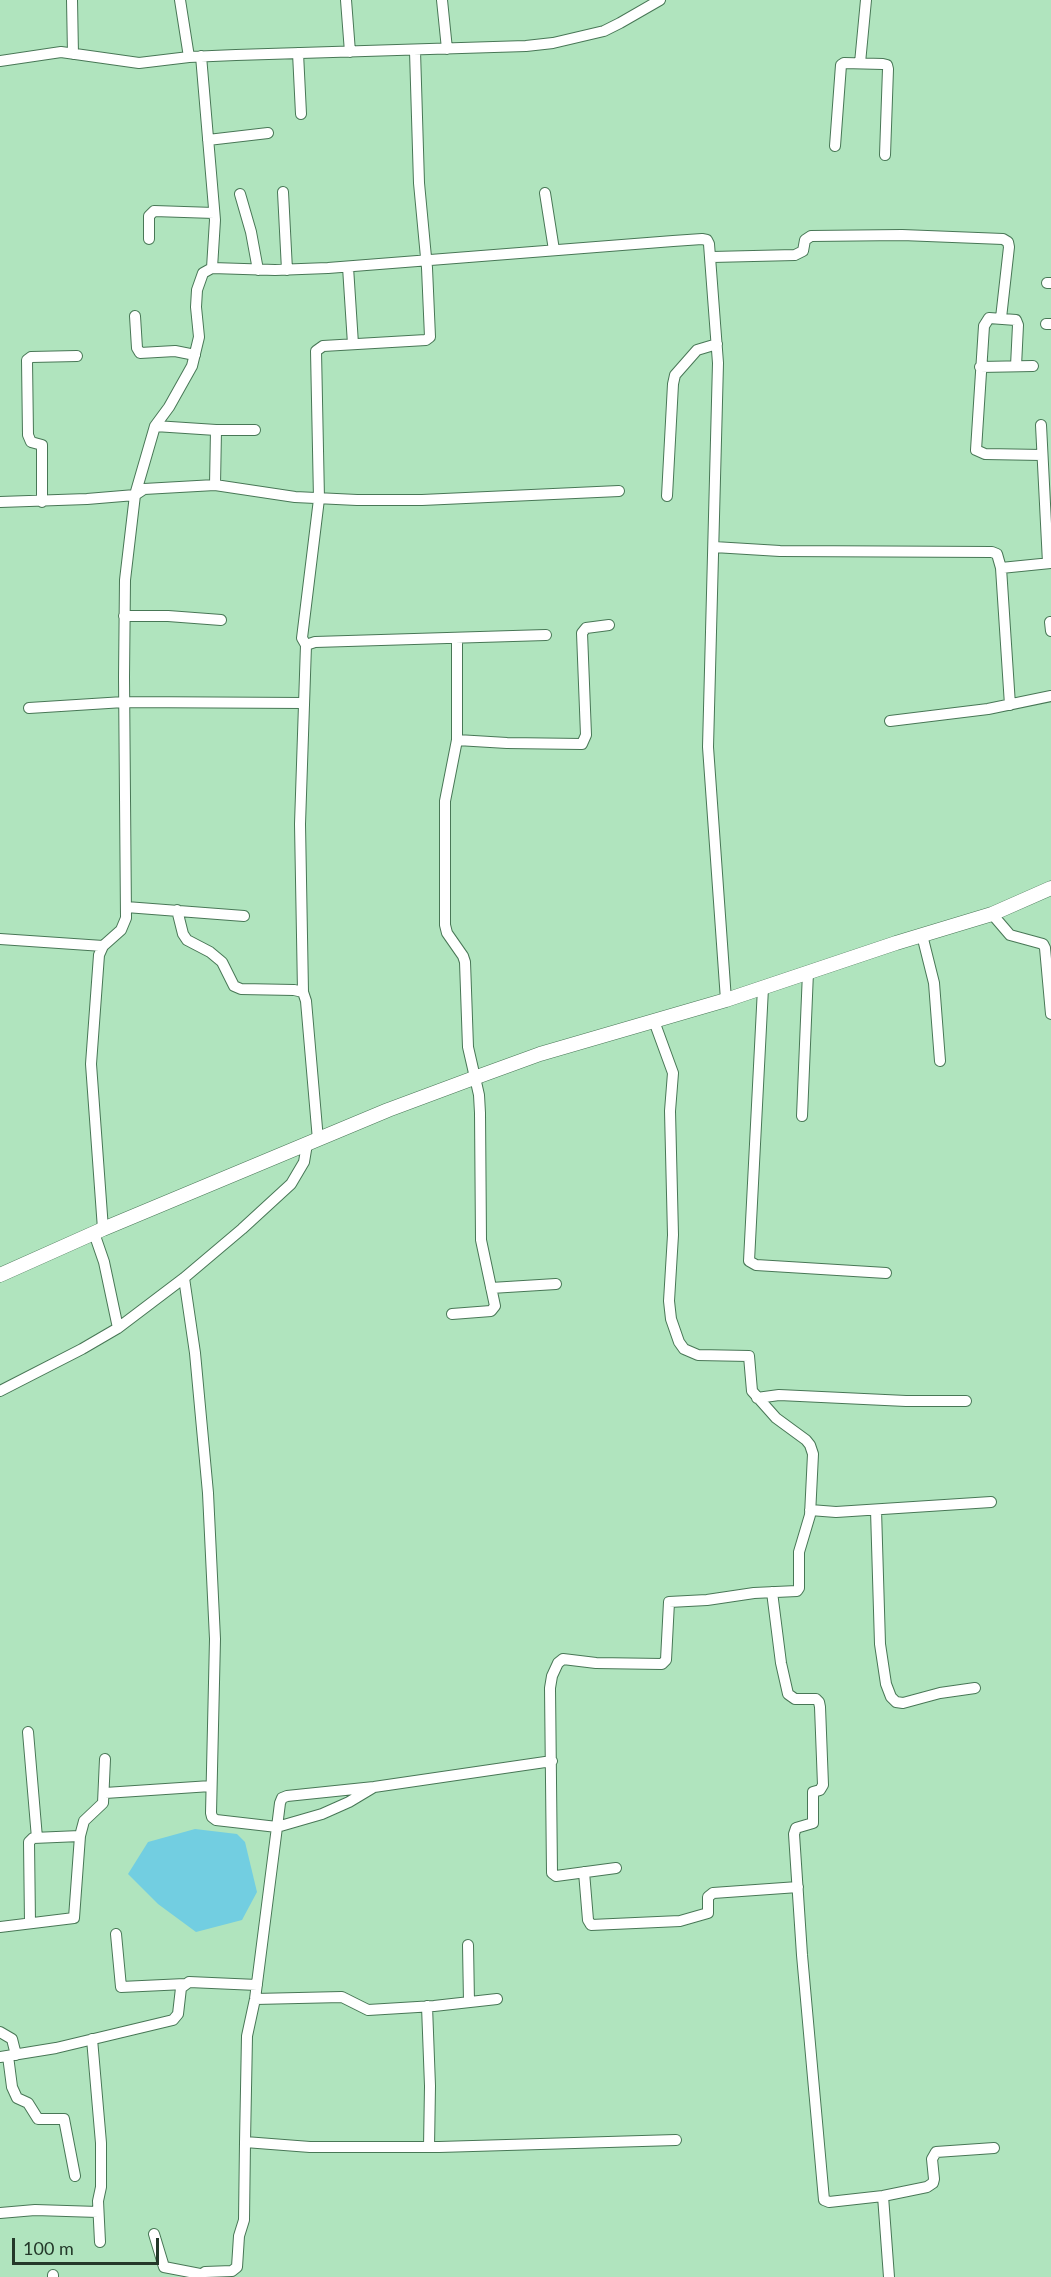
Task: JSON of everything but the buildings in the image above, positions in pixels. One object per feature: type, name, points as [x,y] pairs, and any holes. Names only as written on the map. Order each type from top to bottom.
[{"type":"main road","points":[[0,1275],[98,1231],[388,1110],[474,1078],[540,1054],[726,1000],[992,914],[1051,888]]},
{"type":"street","points":[[72,0],[73,54]]},
{"type":"street","points":[[180,0],[195,57],[208,140],[214,213],[212,268]]},
{"type":"street","points":[[345,0],[350,52]]},
{"type":"street","points":[[442,0],[447,49]]},
{"type":"street","points":[[0,61],[52,52],[139,63],[195,57],[526,46],[580,37],[621,24],[660,0]]},
{"type":"street","points":[[860,63],[866,0]]},
{"type":"street","points":[[0,1391],[118,1328],[184,1278],[243,1229],[291,1184],[312,1142],[306,1001],[303,992],[300,824],[306,645],[302,638],[319,499],[316,351],[323,346],[429,339],[426,260],[419,183],[415,51]]},
{"type":"street","points":[[298,53],[301,114]]},
{"type":"street","points":[[835,146],[840,69],[844,63],[887,65],[885,156]]},
{"type":"street","points":[[208,140],[268,133]]},
{"type":"street","points":[[283,192],[287,270]]},
{"type":"street","points":[[545,193],[554,250]]},
{"type":"street","points":[[240,194],[252,232],[258,270]]},
{"type":"street","points":[[149,239],[149,216],[154,211],[214,213]]},
{"type":"street","points":[[711,256],[795,255],[803,251],[805,240],[811,236],[902,235],[1003,239],[1008,242],[1009,247],[1001,318]]},
{"type":"street","points":[[118,1328],[98,1231],[91,1064],[99,956],[103,946],[121,930],[126,918],[125,580],[135,495],[155,426],[169,407],[192,366],[199,337],[197,290],[203,273],[212,268],[287,270],[348,267],[707,240],[711,256],[718,401],[708,747],[726,1000]]},
{"type":"street","points":[[348,267],[353,344]]},
{"type":"street","points":[[135,316],[137,351],[175,351],[195,355]]},
{"type":"street","points":[[1016,366],[1018,325],[1013,318],[989,318],[985,321],[980,367],[976,450],[985,454],[1042,454]]},
{"type":"street","points":[[667,496],[675,375],[697,350],[717,344]]},
{"type":"street","points":[[42,502],[43,449],[39,443],[29,440],[28,435],[27,360],[31,357],[77,356]]},
{"type":"street","points":[[980,367],[1033,366]]},
{"type":"street","points":[[1001,567],[1049,563],[1041,425]]},
{"type":"street","points":[[155,426],[255,430]]},
{"type":"street","points":[[215,485],[216,430]]},
{"type":"street","points":[[0,502],[42,502],[135,495],[144,489],[215,485],[319,499],[422,500],[618,491]]},
{"type":"street","points":[[714,547],[780,551],[992,552],[997,554],[1001,567],[1010,705]]},
{"type":"street","points":[[124,616],[168,616],[221,620]]},
{"type":"street","points":[[457,740],[582,744],[585,735],[582,633],[586,628],[609,626]]},
{"type":"street","points":[[306,645],[315,642],[546,635]]},
{"type":"street","points":[[452,1314],[491,1311],[495,1306],[481,1240],[480,1113],[468,1047],[465,962],[447,933],[445,925],[445,801],[457,740],[457,638]]},
{"type":"street","points":[[890,721],[951,715],[1051,696]]},
{"type":"street","points":[[29,708],[124,702],[304,703]]},
{"type":"street","points":[[126,907],[244,916]]},
{"type":"street","points":[[177,910],[183,934],[187,940],[210,952],[222,962],[234,986],[241,989],[303,992]]},
{"type":"street","points":[[992,914],[1010,935],[1043,944],[1051,1014]]},
{"type":"street","points":[[922,935],[934,983],[940,1061]]},
{"type":"street","points":[[0,939],[103,946]]},
{"type":"street","points":[[802,1116],[808,972]]},
{"type":"street","points":[[763,987],[750,1261],[756,1265],[886,1272]]},
{"type":"street","points":[[616,1868],[556,1876],[552,1873],[550,1681],[560,1660],[662,1664],[666,1660],[669,1602],[771,1592],[794,1592],[799,1588],[799,1552],[810,1510],[813,1449],[806,1440],[776,1418],[757,1398],[750,1384],[749,1356],[689,1353],[679,1342],[671,1319],[669,1293],[673,1235],[670,1111],[673,1082],[670,1064],[654,1021]]},
{"type":"street","points":[[184,1278],[195,1353],[208,1493],[215,1639],[212,1818],[277,1827],[322,1814],[374,1787]]},
{"type":"street","points":[[491,1288],[556,1284]]},
{"type":"street","points":[[757,1398],[778,1395],[906,1401],[966,1401]]},
{"type":"street","points":[[810,1510],[836,1512],[992,1502]]},
{"type":"street","points":[[876,1510],[880,1644],[886,1684],[891,1697],[896,1702],[903,1703],[940,1693],[975,1688]]},
{"type":"street","points":[[771,1592],[779,1652],[788,1694],[795,1699],[816,1700],[820,1707],[824,1785],[820,1790],[813,1792],[813,1823],[799,1827],[795,1831],[823,2198],[829,2202],[883,2196],[930,2185],[934,2179],[932,2159],[936,2152],[994,2148]]},
{"type":"street","points":[[28,1732],[37,1838]]},
{"type":"street","points":[[0,1927],[74,1918],[80,1836],[84,1821],[101,1807],[105,1793],[105,1758]]},
{"type":"street","points":[[154,2234],[164,2267],[199,2276],[205,2272],[232,2271],[237,2267],[239,2236],[244,2220],[247,2036],[255,1999],[282,1798],[552,1761]]},
{"type":"street","points":[[105,1793],[211,1786]]},
{"type":"street","points":[[30,1923],[30,1840],[80,1836]]},
{"type":"street","points":[[584,1872],[588,1920],[591,1925],[680,1921],[708,1913],[708,1897],[713,1893],[798,1887]]},
{"type":"street","points":[[116,1934],[121,1987],[189,1982],[256,1985]]},
{"type":"street","points":[[468,1945],[469,2002]]},
{"type":"street","points":[[8,2056],[56,2048],[173,2020],[178,2014],[179,1993],[185,1984]]},
{"type":"street","points":[[255,1999],[342,1997],[368,2010],[497,1999]]},
{"type":"street","points":[[427,2006],[430,2075],[429,2147]]},
{"type":"street","points":[[0,2032],[12,2039],[8,2056],[12,2087],[17,2098],[28,2103],[38,2119],[64,2119],[75,2176]]},
{"type":"street","points":[[92,2039],[101,2143],[101,2187],[98,2212],[100,2242]]},
{"type":"street","points":[[245,2142],[310,2147],[429,2147],[676,2140]]},
{"type":"street","points":[[883,2196],[889,2277]]},
{"type":"street","points":[[0,2213],[35,2210],[98,2212]]},
{"type":"water","points":[[195,1829],[237,1834],[245,1842],[257,1892],[242,1920],[196,1932],[158,1904],[128,1874],[148,1842]]}]
